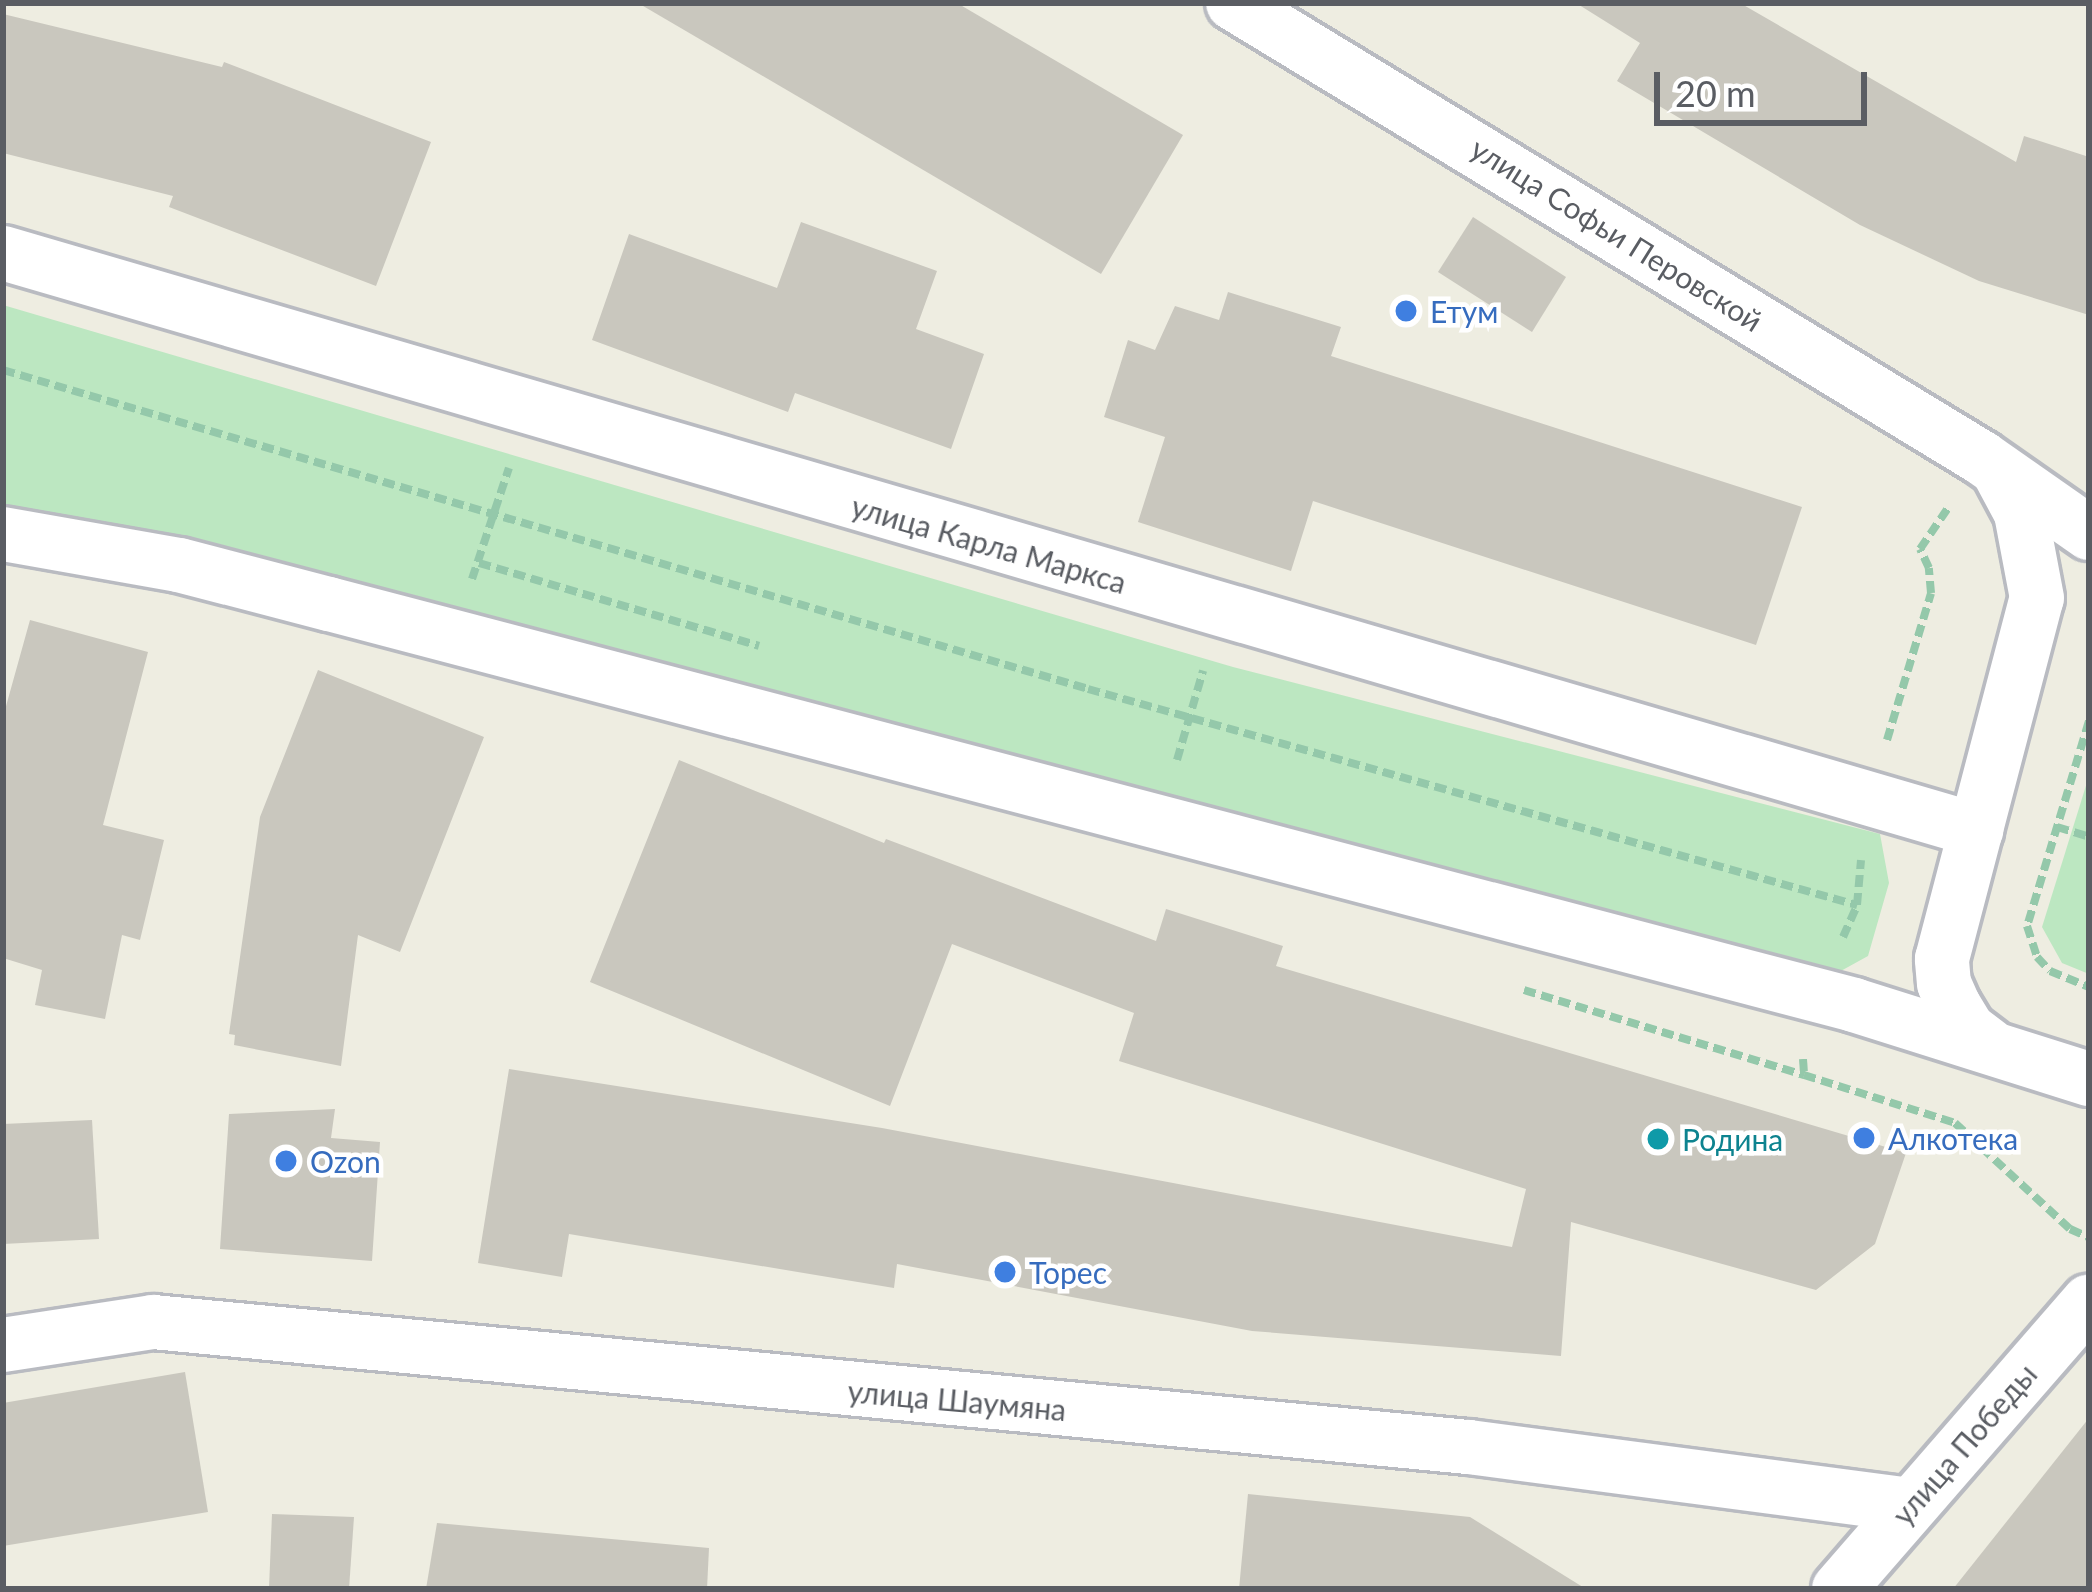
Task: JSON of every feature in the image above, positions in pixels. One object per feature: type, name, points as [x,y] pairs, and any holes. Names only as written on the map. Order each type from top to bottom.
[{"type":"street","name":"улица Софьи Перовской","points":[[1233,3],[1990,464],[2089,533]]},
{"type":"street","name":"улица Карла Маркса","points":[[3,254],[1976,830]]},
{"type":"street","points":[[1989,1045],[1968,1029],[1954,1006],[1944,984],[1942,959],[2037,598],[2020,513],[1990,464]]},
{"type":"street","points":[[3,534],[178,565],[1854,1005],[2089,1079]]},
{"type":"street","points":[[2028,645],[2046,608],[2071,577],[2089,570]]},
{"type":"street","points":[[1854,1005],[1903,994],[1924,982],[1942,959]]},
{"type":"street","name":"улица Победы","points":[[1839,1589],[2089,1300]]},
{"type":"street","name":"улица Шаумяна","points":[[3,1345],[153,1322],[1469,1447],[1910,1505]]},
{"type":"path","points":[[3,370],[1190,717],[1857,905]]},
{"type":"path","points":[[478,563],[511,462]]},
{"type":"path","points":[[1990,464],[1920,549],[1929,568],[1931,593],[1871,801],[1857,905],[1845,936],[1801,961],[1804,1075],[1955,1123],[2070,1228],[2089,1238]]},
{"type":"path","points":[[1175,768],[1209,652]]},
{"type":"path","points":[[2089,721],[2027,926],[2037,957],[2050,971],[2089,987]]},
{"type":"path","points":[[2057,827],[2089,837]]},
{"type":"green space","points":[[3,305],[1233,667],[1880,834],[1889,883],[1868,956],[1819,983],[3,525]]},
{"type":"green space","points":[[2089,776],[2089,974],[2062,963],[2042,927]]},
{"type":"building","points":[[638,3],[957,3],[1183,135],[1101,274]]},
{"type":"building","points":[[1576,3],[1740,3],[2016,162],[2024,136],[2089,157],[2089,315],[1979,281],[1860,225],[1617,81],[1640,43]]},
{"type":"building","points":[[3,14],[222,67],[224,62],[431,142],[376,286],[169,207],[173,196],[3,153]]},
{"type":"building","points":[[1473,217],[1566,277],[1532,332],[1438,272]]},
{"type":"building","points":[[801,222],[937,271],[916,329],[984,354],[951,449],[795,393],[788,412],[592,340],[629,234],[777,288]]},
{"type":"building","points":[[1228,292],[1341,327],[1331,356],[1802,507],[1756,645],[1313,501],[1291,571],[1138,522],[1165,437],[1104,417],[1128,340],[1155,350],[1175,306],[1219,320]]},
{"type":"building","points":[[30,620],[148,652],[103,825],[164,840],[140,940],[122,935],[105,1019],[35,1005],[42,970],[3,958],[3,717]]},
{"type":"building","points":[[318,670],[484,737],[400,952],[358,935],[341,1066],[234,1045],[235,1035],[229,1034],[260,817]]},
{"type":"building","points":[[679,760],[884,843],[886,839],[1156,941],[1166,909],[1283,946],[1276,966],[1906,1153],[1875,1244],[1816,1290],[1571,1222],[1561,1356],[1252,1331],[897,1264],[894,1288],[569,1234],[562,1277],[478,1263],[509,1069],[882,1128],[1512,1247],[1526,1189],[1119,1061],[1134,1013],[952,944],[890,1106],[590,982]]},
{"type":"building","points":[[335,1109],[331,1138],[380,1142],[372,1261],[220,1249],[229,1114]]},
{"type":"building","points":[[92,1120],[99,1239],[3,1244],[3,1124]]},
{"type":"building","points":[[185,1372],[208,1512],[3,1546],[3,1403]]},
{"type":"building","points":[[2089,1418],[2089,1589],[1953,1589]]},
{"type":"building","points":[[1248,1494],[1470,1517],[1586,1589],[1239,1589]]},
{"type":"building","points":[[272,1514],[354,1517],[349,1589],[269,1589]]},
{"type":"building","points":[[437,1523],[709,1548],[707,1589],[426,1589]]},
{"type":"place","name":"Етум","points":[[1406,311]]},
{"type":"place","name":"Алкотека","points":[[1864,1138]]},
{"type":"place","name":"Родина","points":[[1658,1139]]},
{"type":"place","name":"Ozon","points":[[286,1161]]},
{"type":"place","name":"Торес","points":[[1005,1272]]}]
